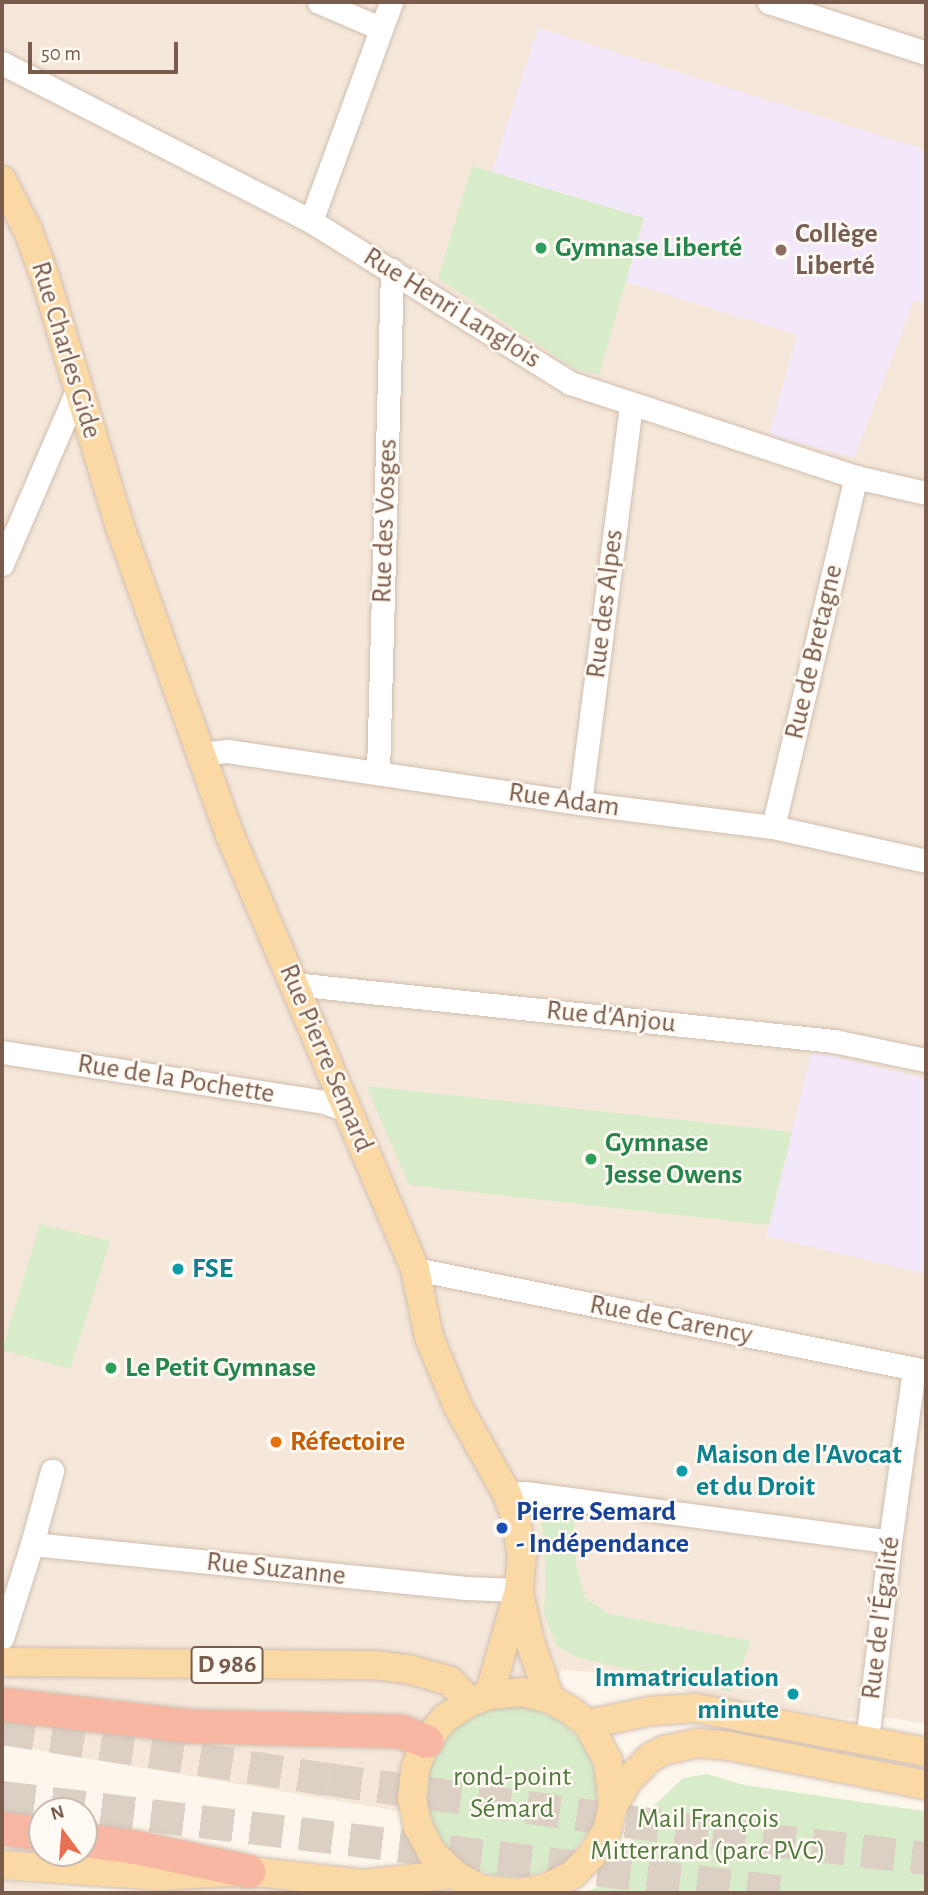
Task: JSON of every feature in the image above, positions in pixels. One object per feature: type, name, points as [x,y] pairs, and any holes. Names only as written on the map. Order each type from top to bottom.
[{"type":"highway","points":[[2,1704],[191,1726],[400,1731],[426,1741]]},
{"type":"highway","points":[[2,1828],[28,1832]]},
{"type":"highway","points":[[98,1843],[248,1871]]},
{"type":"main road","name":"Rue Charles Gide","points":[[5,197],[45,277],[119,524]]},
{"type":"main road","name":"Rue Pierre Semard","points":[[119,524],[230,835],[415,1269],[429,1337],[442,1370],[458,1407],[507,1494],[515,1516],[522,1555],[519,1590],[479,1698]]},
{"type":"main road","name":"Rue Pierre Semard","points":[[519,1590],[530,1642],[550,1699]]},
{"type":"main road","name":"D 986","points":[[2,1662],[374,1665],[408,1669],[450,1681],[479,1698]]},
{"type":"main road","points":[[613,1806],[608,1760],[588,1724],[550,1699],[522,1692],[479,1698],[445,1718],[426,1741],[415,1769],[412,1799],[416,1818],[432,1853],[454,1874],[480,1891],[518,1893],[546,1888],[572,1875],[592,1855],[607,1830],[613,1806],[628,1780],[651,1757],[665,1750],[697,1743],[729,1746],[926,1785]]},
{"type":"main road","points":[[588,1724],[651,1711],[695,1708],[926,1752]]},
{"type":"main road","points":[[2,1866],[158,1876],[248,1871],[363,1884],[454,1874]]},
{"type":"street","points":[[320,2],[380,28]]},
{"type":"street","points":[[311,221],[391,2]]},
{"type":"street","points":[[769,2],[926,53]]},
{"type":"street","name":"Rue Henri Langlois","points":[[2,63],[311,221],[570,383],[856,477],[926,493]]},
{"type":"street","name":"Rue des Vosges","points":[[378,772],[392,270]]},
{"type":"street","points":[[2,565],[78,388]]},
{"type":"street","name":"Rue des Alpes","points":[[580,803],[631,405]]},
{"type":"street","name":"Rue de Bretagne","points":[[772,827],[856,477]]},
{"type":"street","name":"Rue Adam","points":[[201,754],[227,751],[580,803],[772,827],[926,860]]},
{"type":"street","name":"Rue d'Anjou","points":[[294,984],[834,1041],[926,1060]]},
{"type":"street","name":"Rue de la Pochette","points":[[2,1052],[324,1102],[349,1111]]},
{"type":"street","name":"Rue de Carency","points":[[415,1269],[920,1371]]},
{"type":"street","name":"Rue de l'Égalité","points":[[867,1741],[890,1542],[920,1371]]},
{"type":"street","points":[[2,1638],[33,1544],[52,1471]]},
{"type":"street","points":[[507,1494],[525,1493],[890,1542]]},
{"type":"street","name":"Rue Suzanne","points":[[33,1544],[466,1588],[519,1590]]},
{"type":"shaded area","points":[[2,2],[926,2],[926,1724],[893,1718],[847,1718],[719,1698],[605,1673],[562,1670],[480,1825],[2,1744]]},
{"type":"shaded area","name":"Collège Liberté","points":[[538,28],[926,150],[926,303],[914,300],[854,458],[769,435],[797,335],[626,282],[644,218],[492,172]]},
{"type":"shaded area","points":[[812,1051],[926,1079],[926,1274],[766,1236]]},
{"type":"shaded area","points":[[2,1881],[111,1893],[2,1893]]},
{"type":"shaded area","points":[[242,1883],[338,1893],[144,1893]]},
{"type":"green space","name":"Gymnase Liberté","points":[[472,166],[644,218],[599,375],[575,369],[438,278]]},
{"type":"green space","name":"Gymnase Jesse Owens","points":[[366,1086],[792,1132],[769,1225],[409,1185]]},
{"type":"green space","points":[[40,1224],[110,1241],[70,1369],[2,1350]]},
{"type":"green space","points":[[550,1512],[574,1516],[576,1566],[585,1598],[609,1614],[751,1641],[732,1692],[579,1658],[557,1646],[544,1615],[546,1574],[542,1524]]},
{"type":"green space","name":"rond-point Sémard","points":[[512,1707],[545,1713],[572,1732],[591,1759],[597,1792],[591,1825],[572,1852],[545,1871],[512,1877],[479,1871],[452,1852],[433,1825],[427,1792],[433,1759],[452,1732],[479,1713]]},
{"type":"green space","name":"Mail François Mitterrand (parc PVC)","points":[[707,1774],[744,1785],[924,1811],[926,1893],[583,1893],[611,1882],[641,1818],[683,1778]]},
{"type":"tunnel","points":[[2,1728],[329,1779],[713,1833],[926,1858]]},
{"type":"tunnel","points":[[2,1797],[793,1893]]},
{"type":"place","name":"Gymnase Liberté","points":[[541,248]]},
{"type":"place","name":"Collège Liberté","points":[[781,250]]},
{"type":"place","name":"Gymnase Jesse Owens","points":[[591,1159]]},
{"type":"place","name":"FSE","points":[[178,1269]]},
{"type":"place","name":"Le Petit Gymnase","points":[[111,1368]]},
{"type":"place","name":"Réfectoire","points":[[276,1442]]},
{"type":"place","name":"Maison de l'Avocat et du Droit","points":[[682,1471]]},
{"type":"place","name":"Pierre Semard - Indépendance","points":[[502,1528]]},
{"type":"place","name":"Immatriculation minute","points":[[793,1694]]}]
